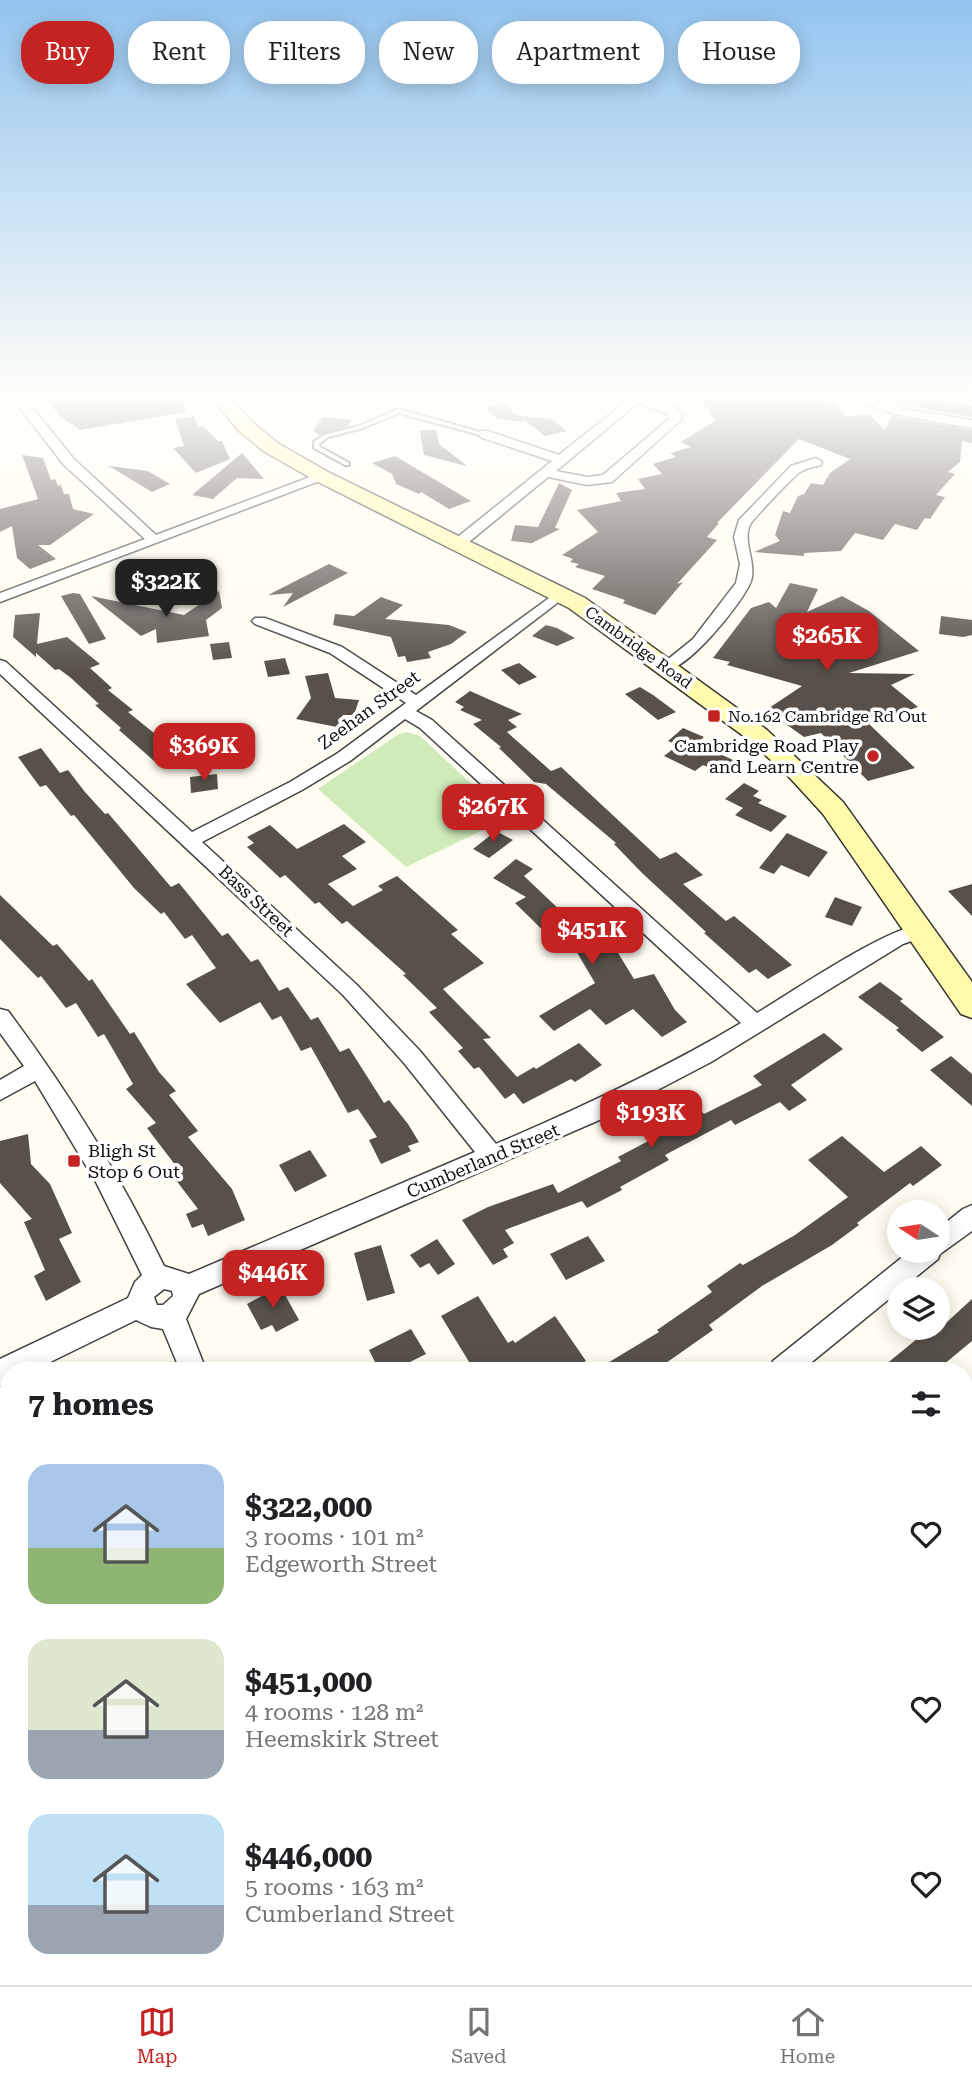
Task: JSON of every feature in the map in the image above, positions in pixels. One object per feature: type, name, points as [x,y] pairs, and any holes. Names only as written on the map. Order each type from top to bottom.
[{"type":"main road","name":"Cambridge Road","points":[[345,488],[560,594],[600,618],[758,735],[807,780],[856,838],[972,1006]]},
{"type":"street","points":[[96,488],[154,540]]},
{"type":"street","points":[[0,598],[294,488]]},
{"type":"street","points":[[459,542],[527,488]]},
{"type":"street","points":[[668,667],[699,642],[743,583],[747,564],[741,537],[744,523],[778,488]]},
{"type":"street","name":"Zeehan Street","points":[[190,841],[296,786],[344,757],[560,594]]},
{"type":"street","points":[[260,621],[336,650],[410,707],[755,1023]]},
{"type":"street","name":"Bass Street","points":[[0,665],[350,990],[412,1057],[492,1156]]},
{"type":"street","name":"Cumberland Street","points":[[185,1288],[560,1129],[703,1056],[896,940],[918,931]]},
{"type":"street","points":[[0,1017],[64,1105],[132,1226],[157,1279]]},
{"type":"street","points":[[0,1091],[39,1068]]},
{"type":"street","points":[[950,1234],[972,1216]]},
{"type":"street","points":[[792,1362],[913,1264]]},
{"type":"street","points":[[157,1279],[176,1279],[185,1288],[182,1306],[171,1315],[149,1315],[141,1305],[142,1293],[157,1279]]},
{"type":"street","points":[[23,1362],[141,1305]]},
{"type":"street","points":[[171,1315],[189,1362]]},
{"type":"green space","points":[[407,732],[420,736],[508,818],[406,867],[318,789],[399,734]]},
{"type":"building","points":[[34,488],[62,488],[64,494],[69,494],[73,509],[94,514],[50,545],[38,545],[56,559],[30,569],[17,558],[12,526],[0,532],[0,509],[38,499]]},
{"type":"building","points":[[145,488],[162,488],[152,492]]},
{"type":"building","points":[[201,488],[226,488],[213,499],[192,495]]},
{"type":"building","points":[[404,488],[448,488],[471,501],[449,509],[421,492],[419,494]]},
{"type":"building","points":[[557,488],[572,490],[555,528],[560,529],[530,544],[511,541],[515,525],[538,527]]},
{"type":"building","points":[[752,488],[717,523],[707,537],[717,540],[677,584],[683,582],[655,615],[623,603],[625,600],[592,589],[605,576],[575,567],[579,564],[570,562],[573,559],[562,555],[598,532],[577,510],[621,501],[616,493],[645,489]]},
{"type":"building","points":[[808,488],[943,488],[936,495],[945,497],[930,519],[925,518],[917,530],[895,524],[883,540],[855,533],[841,551],[804,553],[804,556],[754,552],[780,541],[775,535],[783,511],[790,513],[798,496],[804,494]]},
{"type":"building","points":[[329,564],[348,573],[283,607],[293,593],[268,595]]},
{"type":"building","points":[[790,583],[818,589],[807,612],[842,596],[869,611],[919,651],[849,673],[915,674],[891,685],[918,707],[869,724],[915,768],[868,781],[821,733],[804,737],[766,710],[802,686],[727,665],[730,662],[713,658],[751,608],[769,602],[776,608]]},
{"type":"building","points":[[219,591],[222,608],[206,620],[209,636],[157,643],[156,629],[141,636],[91,596],[184,615]]},
{"type":"building","points":[[80,594],[106,639],[89,644],[61,596]]},
{"type":"building","points":[[381,597],[403,605],[385,619],[449,625],[467,632],[451,644],[428,652],[431,658],[407,662],[405,656],[398,657],[391,637],[333,625],[335,614],[354,616]]},
{"type":"building","points":[[40,613],[37,644],[67,637],[100,664],[90,668],[112,688],[108,690],[133,710],[128,712],[175,750],[172,752],[180,760],[162,768],[119,730],[121,728],[95,705],[99,704],[71,678],[59,669],[55,670],[36,653],[36,657],[13,637],[15,615]]},
{"type":"building","points":[[941,616],[972,620],[972,635],[963,637],[939,634]]},
{"type":"building","points":[[546,625],[575,638],[557,646],[532,636]]},
{"type":"building","points":[[229,642],[232,658],[213,660],[210,644]]},
{"type":"building","points":[[285,658],[290,674],[268,677],[264,661]]},
{"type":"building","points":[[519,663],[537,677],[519,685],[501,670]]},
{"type":"building","points":[[328,673],[335,698],[359,700],[354,715],[343,715],[337,727],[296,719],[311,698],[305,676]]},
{"type":"building","points":[[640,687],[676,712],[658,720],[625,694]]},
{"type":"building","points":[[470,691],[522,714],[508,720],[517,727],[507,732],[551,771],[561,767],[660,859],[676,852],[703,875],[683,884],[726,921],[734,916],[792,965],[768,979],[756,969],[749,973],[642,873],[614,844],[616,843],[546,784],[534,782],[499,748],[501,747],[473,724],[482,720],[460,710],[464,707],[455,702]]},
{"type":"building","points":[[683,728],[704,737],[697,743],[733,760],[719,772],[703,765],[695,771],[664,756],[678,745],[668,741]]},
{"type":"building","points":[[41,748],[60,773],[68,770],[171,887],[179,883],[222,936],[228,933],[251,962],[258,959],[279,991],[288,987],[311,1020],[318,1017],[340,1052],[349,1048],[384,1103],[389,1100],[419,1142],[408,1146],[411,1151],[381,1164],[369,1140],[377,1137],[358,1109],[348,1113],[311,1047],[301,1051],[281,1016],[272,1020],[260,1002],[220,1023],[186,984],[216,968],[192,935],[185,939],[164,912],[161,914],[134,888],[46,785],[40,787],[18,757]]},
{"type":"building","points":[[217,774],[218,789],[191,793],[190,777]]},
{"type":"building","points":[[744,783],[759,791],[753,796],[762,800],[758,803],[787,816],[771,832],[735,815],[743,808],[725,799]]},
{"type":"building","points":[[344,824],[366,842],[342,856],[357,869],[328,884],[353,906],[383,890],[378,886],[397,876],[458,930],[451,934],[484,963],[443,989],[491,1038],[483,1039],[517,1077],[534,1067],[536,1069],[579,1043],[602,1065],[575,1082],[571,1079],[523,1104],[514,1093],[505,1099],[479,1067],[474,1069],[458,1051],[463,1048],[429,1012],[437,1008],[403,975],[406,974],[347,921],[342,924],[319,902],[315,904],[285,875],[280,878],[247,847],[254,843],[247,837],[270,825],[297,849]]},
{"type":"building","points":[[496,831],[513,840],[489,858],[473,849]]},
{"type":"building","points":[[787,833],[828,852],[809,877],[781,865],[774,874],[759,868]]},
{"type":"building","points":[[516,859],[533,869],[524,876],[603,951],[615,948],[634,979],[654,974],[675,1010],[687,1022],[662,1037],[633,1009],[606,1025],[590,1009],[554,1031],[539,1016],[595,983],[572,944],[562,949],[515,903],[526,897],[493,878]]},
{"type":"building","points":[[972,884],[972,916],[948,891]]},
{"type":"building","points":[[0,895],[53,946],[57,944],[89,981],[92,979],[130,1034],[134,1032],[159,1072],[176,1091],[169,1095],[198,1131],[188,1137],[232,1189],[245,1220],[208,1236],[203,1224],[192,1228],[186,1214],[198,1209],[169,1171],[176,1166],[147,1128],[156,1123],[126,1089],[133,1084],[104,1034],[98,1037],[76,1003],[66,1008],[41,976],[38,978],[0,939]]},
{"type":"building","points":[[835,897],[862,907],[852,926],[825,917]]},
{"type":"building","points":[[880,982],[944,1037],[922,1052],[896,1030],[899,1028],[858,997]]},
{"type":"building","points":[[824,1033],[843,1049],[791,1085],[807,1100],[789,1111],[780,1102],[735,1125],[731,1120],[665,1155],[669,1160],[620,1187],[622,1190],[587,1208],[582,1201],[505,1230],[514,1243],[503,1249],[508,1257],[493,1265],[462,1220],[488,1207],[553,1184],[558,1193],[621,1161],[618,1157],[671,1129],[668,1125],[699,1109],[704,1114],[762,1085],[753,1076]]},
{"type":"building","points":[[951,1056],[972,1074],[972,1106],[930,1070]]},
{"type":"building","points":[[28,1134],[31,1164],[50,1184],[72,1233],[59,1239],[81,1282],[46,1301],[34,1276],[45,1270],[24,1222],[32,1219],[0,1183],[0,1141]]},
{"type":"building","points":[[842,1136],[884,1172],[921,1146],[942,1165],[913,1186],[910,1183],[832,1245],[762,1286],[709,1325],[713,1330],[667,1362],[609,1362],[659,1332],[657,1330],[712,1292],[707,1286],[740,1263],[743,1265],[795,1235],[848,1197],[808,1160]]},
{"type":"building","points":[[310,1150],[327,1176],[295,1192],[279,1165]]},
{"type":"building","points":[[588,1236],[605,1261],[566,1280],[550,1254]]},
{"type":"building","points":[[437,1239],[455,1264],[438,1275],[429,1263],[420,1268],[410,1255]]},
{"type":"building","points":[[381,1245],[395,1293],[367,1301],[354,1253]]},
{"type":"building","points":[[280,1286],[299,1320],[276,1332],[272,1325],[261,1330],[247,1304]]},
{"type":"building","points":[[478,1296],[508,1343],[513,1340],[515,1343],[555,1316],[586,1361],[469,1362],[441,1316]]},
{"type":"building","points":[[972,1299],[972,1341],[947,1362],[889,1362],[916,1340],[950,1340],[950,1319]]},
{"type":"building","points":[[411,1329],[426,1354],[410,1362],[375,1362],[369,1350]]},
{"type":"place","name":"No.162 Cambridge Rd Out","points":[[714,716]]},
{"type":"place","name":"Cambridge Road Play and Learn Centre","points":[[873,756]]},
{"type":"place","name":"Bligh St Stop 6 Out","points":[[74,1161]]}]
